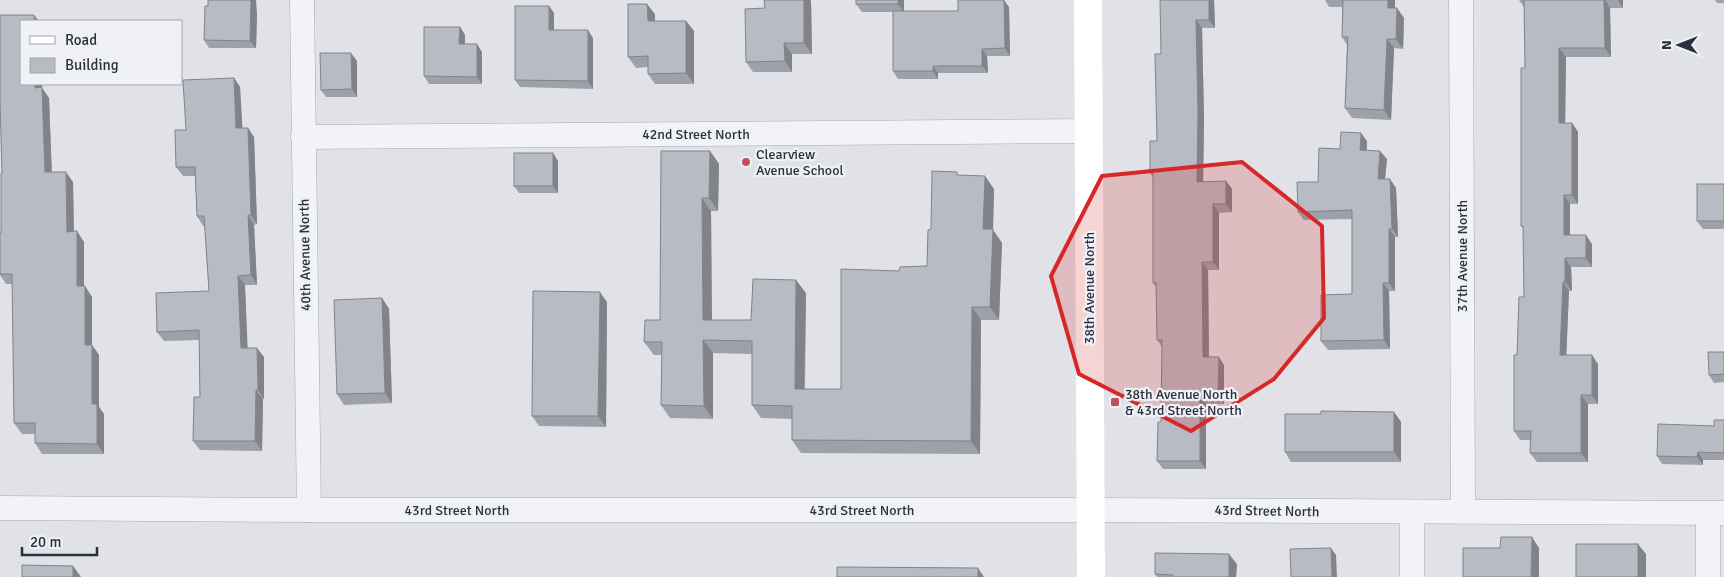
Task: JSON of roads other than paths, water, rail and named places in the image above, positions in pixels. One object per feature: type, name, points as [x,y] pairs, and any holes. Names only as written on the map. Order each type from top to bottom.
[{"type":"main road","name":"38th Avenue North","points":[[1088,0],[1090,577]]},
{"type":"street","name":"40th Avenue North","points":[[302,0],[309,510]]},
{"type":"street","name":"37th Avenue North","points":[[1461,0],[1462,511]]},
{"type":"street","name":"42nd Street North","points":[[303,137],[1089,131]]},
{"type":"street","name":"43rd Street North","points":[[0,508],[1090,510],[1412,513],[1462,511],[1716,514]]},
{"type":"street","points":[[1412,513],[1412,577]]},
{"type":"street","points":[[1708,577],[1716,514]]},
{"type":"place","name":"Clearview Avenue School","points":[[746,162]]},
{"type":"place","name":"38th Avenue North & 43rd Street North","points":[[1115,402]]}]
